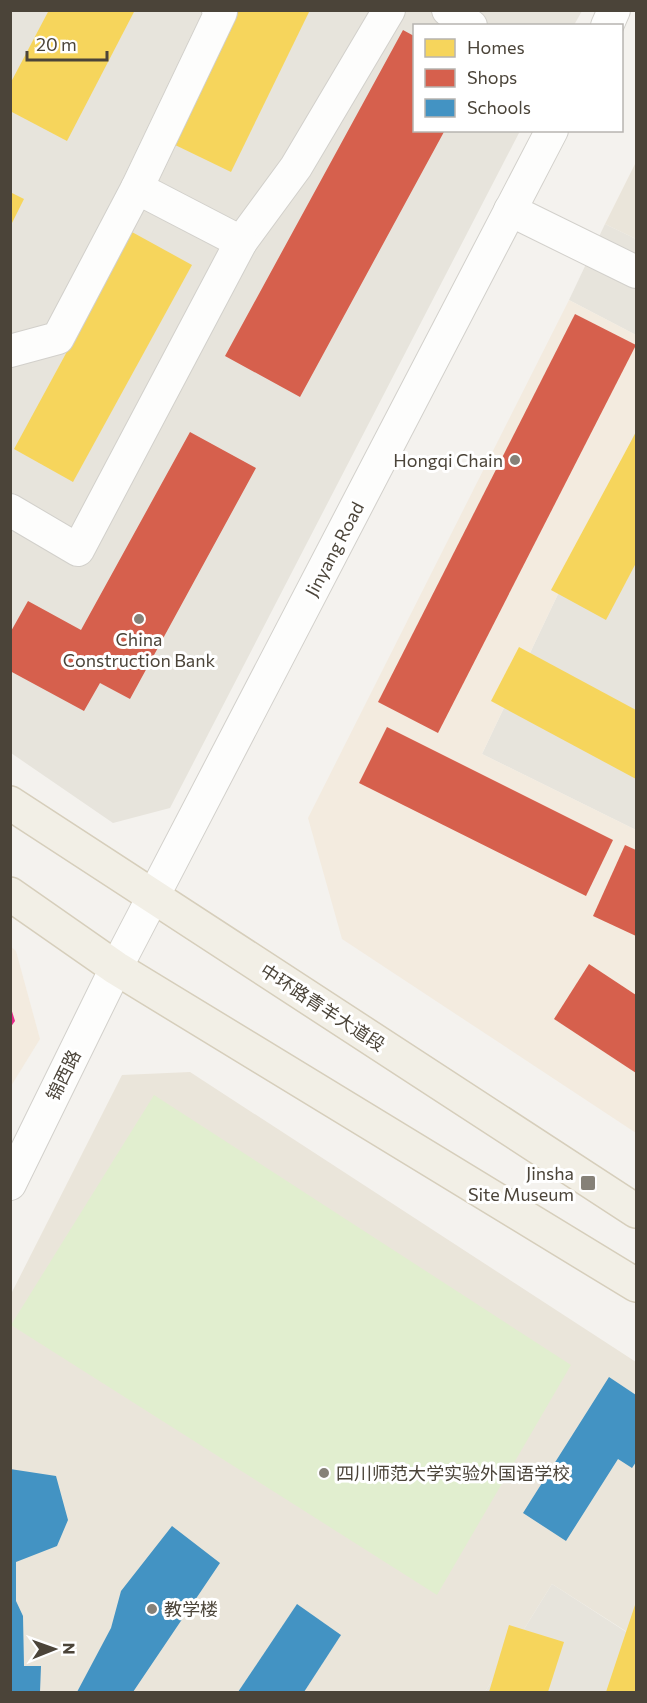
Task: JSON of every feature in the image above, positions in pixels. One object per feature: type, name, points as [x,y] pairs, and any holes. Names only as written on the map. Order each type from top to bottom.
[{"type":"main road","name":"中环路青羊大道段","points":[[10,802],[636,1211]]},
{"type":"main road","points":[[10,894],[116,968],[636,1285]]},
{"type":"street","points":[[10,351],[58,338],[137,188],[221,12],[218,10]]},
{"type":"street","points":[[10,510],[78,550],[241,242],[296,167],[389,10]]},
{"type":"street","points":[[448,10],[468,24]]},
{"type":"street","points":[[608,24],[614,10]]},
{"type":"street","name":"Jinyang Road","points":[[116,968],[551,132]]},
{"type":"street","points":[[137,188],[241,242]]},
{"type":"street","points":[[510,210],[636,272]]},
{"type":"street","name":"锦西路","points":[[10,1184],[116,968]]},
{"type":"shaded area","points":[[10,11],[582,11],[575,24],[413,24],[413,132],[519,132],[170,808],[113,823],[11,753]]},
{"type":"shaded area","points":[[636,162],[636,239],[605,224]]},
{"type":"shaded area","points":[[605,224],[636,239],[636,335],[569,300]]},
{"type":"shaded area","points":[[569,300],[636,335],[636,430],[482,754],[636,830],[636,1133],[342,939],[308,818]]},
{"type":"shaded area","points":[[636,430],[636,830],[482,754]]},
{"type":"shaded area","points":[[11,947],[16,951],[40,1039],[11,1086]]},
{"type":"shaded area","name":"四川师范大学实验外国语学校","points":[[190,1072],[636,1362],[635,1637],[552,1584],[485,1692],[11,1692],[10,1296],[122,1075]]},
{"type":"shaded area","points":[[552,1584],[634,1637],[636,1633],[636,1692],[485,1692]]},
{"type":"green space","points":[[154,1095],[571,1365],[437,1595],[11,1325]]},
{"type":"building: Homes","points":[[49,10],[135,10],[67,141],[10,111],[10,84]]},
{"type":"building: Homes","points":[[236,10],[310,10],[231,172],[171,143]]},
{"type":"building: Homes","points":[[10,192],[24,199],[10,227]]},
{"type":"building: Homes","points":[[132,232],[192,265],[73,482],[14,449]]},
{"type":"building: Homes","points":[[636,432],[636,563],[606,620],[551,590]]},
{"type":"building: Homes","points":[[519,647],[636,710],[636,779],[491,701]]},
{"type":"building: Homes","points":[[636,1602],[636,1692],[606,1692]]},
{"type":"building: Homes","points":[[509,1625],[564,1642],[548,1692],[489,1692]]},
{"type":"building: Shops","points":[[403,30],[413,35],[413,132],[444,132],[300,397],[225,356]]},
{"type":"building: Shops","points":[[575,314],[636,345],[438,733],[378,702]]},
{"type":"building: Shops","points":[[190,432],[256,468],[130,699],[100,683],[84,711],[10,671],[10,633],[28,601],[81,630]]},
{"type":"building: Shops","points":[[387,727],[613,840],[586,896],[359,783]]},
{"type":"building: Shops","points":[[625,845],[636,850],[636,936],[593,916]]},
{"type":"building: Shops","points":[[589,964],[636,995],[636,1073],[554,1019]]},
{"type":"building: Schools","points":[[609,1377],[636,1395],[636,1462],[632,1468],[618,1459],[566,1541],[523,1513]]},
{"type":"building: Schools","points":[[10,1469],[56,1476],[68,1520],[57,1546],[16,1562],[16,1601],[23,1616],[24,1666],[41,1666],[40,1692],[10,1692]]},
{"type":"building: Schools","name":"教学楼","points":[[172,1526],[220,1563],[133,1692],[77,1692],[111,1628],[121,1591]]},
{"type":"building: Schools","points":[[297,1604],[341,1635],[304,1692],[238,1692]]},
{"type":"building: Health","points":[[10,1005],[15,1021],[10,1028]]},
{"type":"place","name":"Hongqi Chain","points":[[515,460]]},
{"type":"place","name":"China Construction Bank","points":[[139,619]]},
{"type":"place","name":"Jinsha Site Museum","points":[[588,1183]]},
{"type":"place","name":"四川师范大学实验外国语学校","points":[[324,1473]]},
{"type":"place","name":"教学楼","points":[[152,1609]]}]
